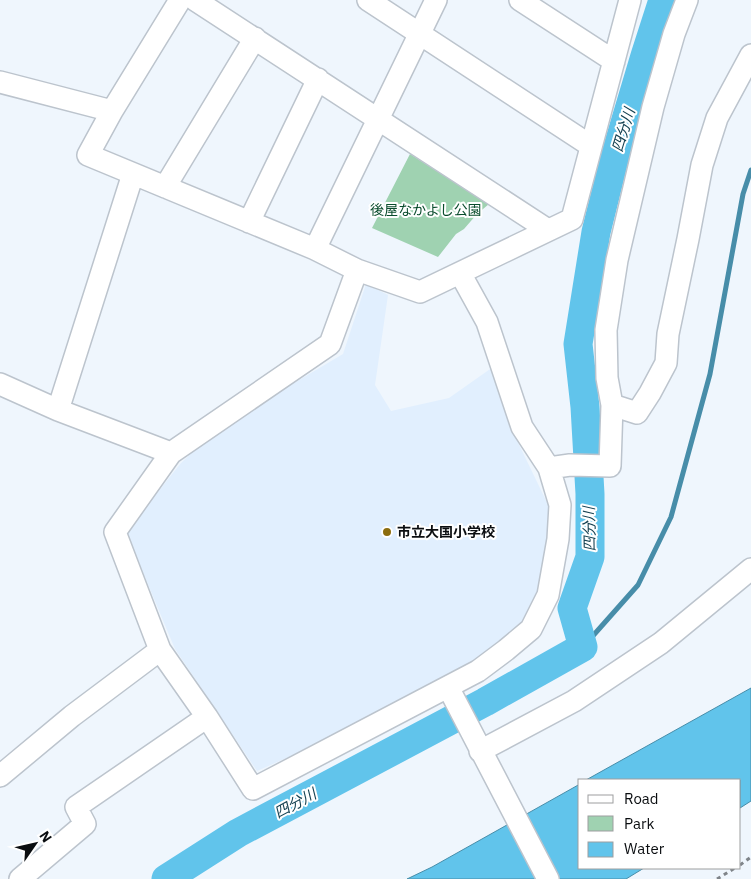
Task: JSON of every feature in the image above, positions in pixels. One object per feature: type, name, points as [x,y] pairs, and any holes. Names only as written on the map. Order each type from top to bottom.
[{"type":"street","points":[[180,0],[112,111],[88,155],[315,249],[357,270],[420,292],[572,219],[630,0]]},
{"type":"street","points":[[195,0],[548,230]]},
{"type":"street","points":[[368,0],[591,146]]},
{"type":"street","points":[[315,249],[436,0]]},
{"type":"street","points":[[520,0],[614,61]]},
{"type":"street","points":[[560,466],[610,466],[612,405],[607,378],[606,330],[617,260],[653,107],[674,34],[687,0]]},
{"type":"street","points":[[165,187],[254,38]]},
{"type":"street","points":[[612,405],[636,413],[650,394],[666,363],[668,334],[702,165],[717,118],[751,55]]},
{"type":"street","points":[[249,222],[318,79]]},
{"type":"street","points":[[0,82],[112,111]]},
{"type":"street","points":[[58,410],[133,174]]},
{"type":"street","points":[[357,270],[330,344],[172,453],[115,532],[160,650],[208,717],[253,789],[478,671],[531,629],[548,595],[558,539],[560,466],[522,427],[487,322],[460,274]]},
{"type":"street","points":[[0,384],[58,410],[172,453]]},
{"type":"street","points":[[480,751],[574,701],[661,642],[751,570]]},
{"type":"street","points":[[0,776],[72,716],[160,650]]},
{"type":"street","points":[[448,687],[548,879]]},
{"type":"street","points":[[20,879],[85,824],[76,807],[208,717]]},
{"type":"path","points":[[717,879],[733,869]]},
{"type":"shaded area","points":[[366,284],[388,295],[375,385],[391,411],[449,398],[493,367],[510,426],[553,515],[533,615],[466,672],[318,744],[257,771],[175,649],[126,532],[181,463],[218,428],[343,354]]},
{"type":"green space","name":"後屋なかよし公園","points":[[410,154],[489,204],[464,229],[456,234],[438,257],[372,228]]},
{"type":"water","points":[[751,688],[751,801],[741,807],[741,779],[588,779]]},
{"type":"water","points":[[578,785],[578,869],[642,869],[626,879],[407,879],[432,867]]},
{"type":"waterway","name":"四分川","points":[[166,879],[238,833],[485,702],[583,647],[572,608],[590,557],[590,494],[585,407],[578,344],[596,232],[614,160],[663,0]]},
{"type":"waterway","points":[[583,647],[638,585],[671,517],[710,374],[743,194],[751,170]]},
{"type":"place","name":"市立大国小学校","points":[[387,532]]}]
